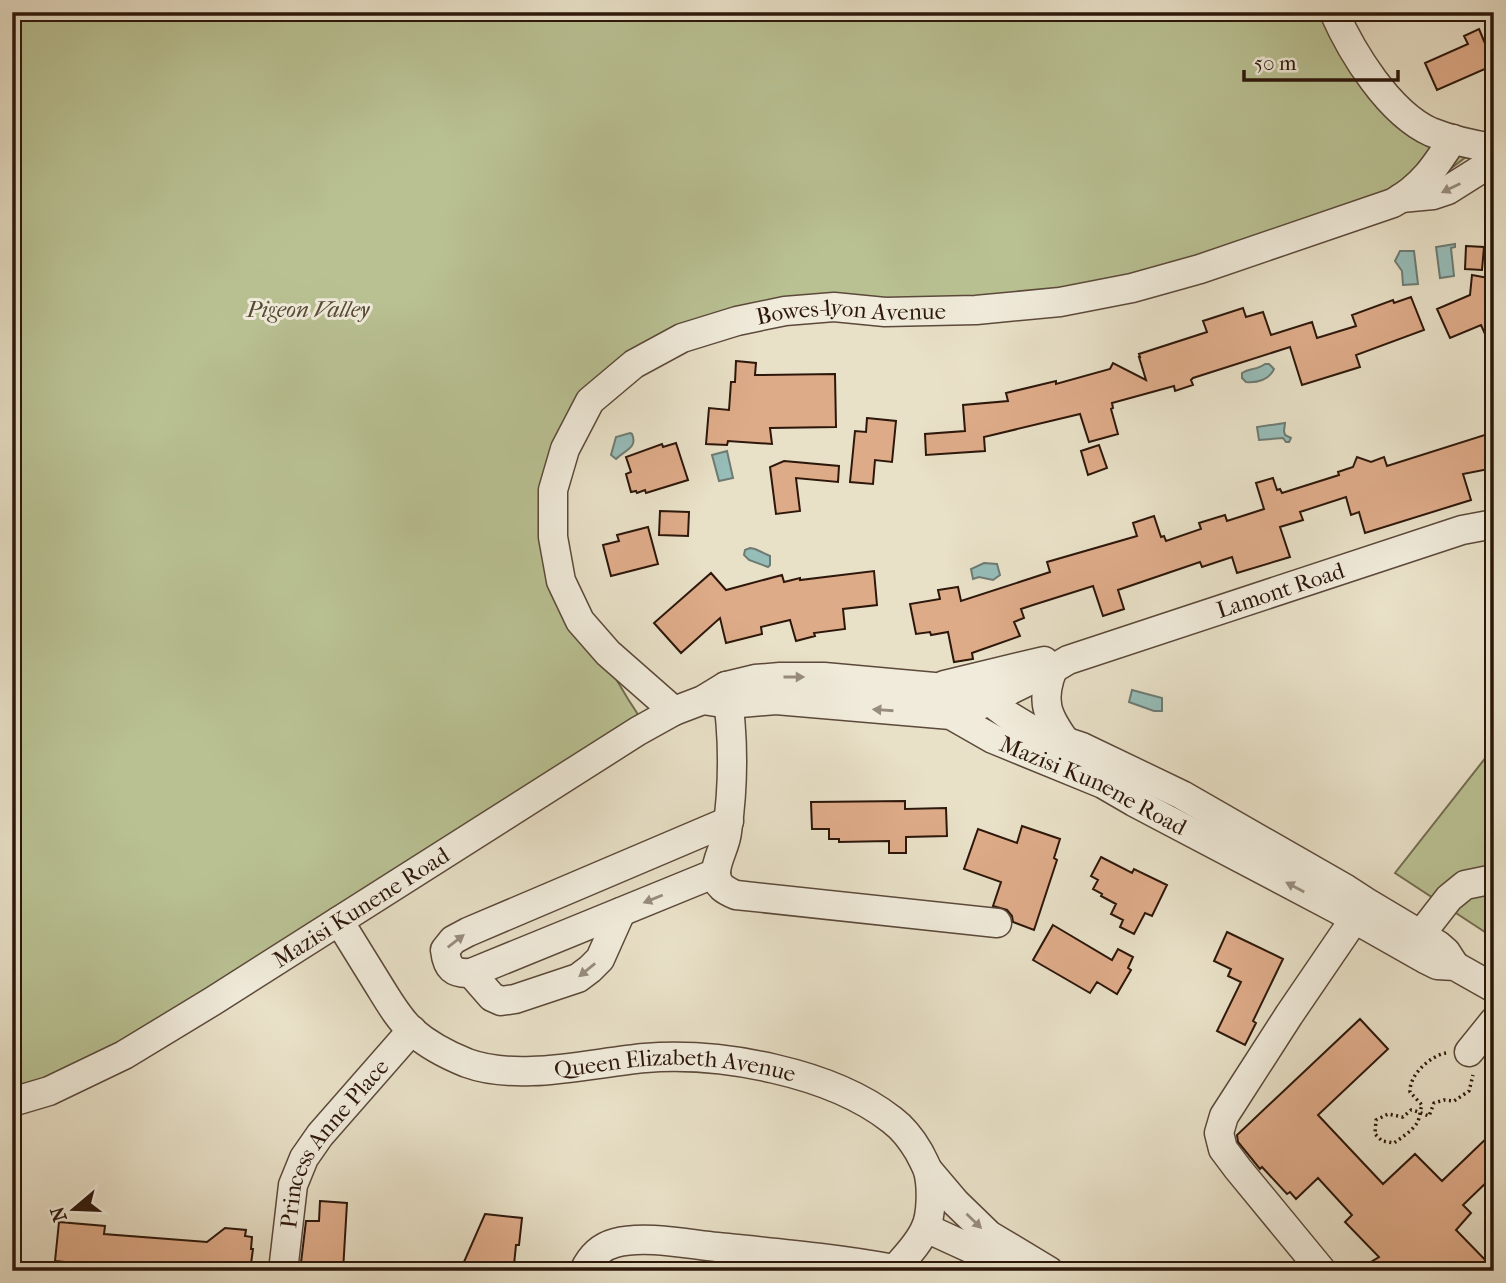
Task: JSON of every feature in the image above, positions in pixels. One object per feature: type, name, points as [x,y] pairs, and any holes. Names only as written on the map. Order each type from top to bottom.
[{"type":"street","points":[[1334,12],[1355,53],[1386,95],[1404,113],[1429,131],[1494,148]]},
{"type":"street","name":"Bowes-lyon Avenue","points":[[674,711],[608,653],[580,621],[561,581],[553,537],[554,490],[565,449],[590,401],[634,364],[682,338],[737,321],[785,311],[834,307],[885,312],[976,310],[1060,302],[1132,288],[1200,269],[1393,203],[1413,191],[1424,180],[1453,139]]},
{"type":"street","points":[[1401,198],[1433,195],[1448,190],[1494,161]]},
{"type":"street","name":"Lamont Road","points":[[951,715],[989,701],[1061,665],[1462,530],[1494,524]]},
{"type":"street","name":"Lamont Road","points":[[934,687],[1051,660],[1061,665]]},
{"type":"street","points":[[1061,665],[1046,692],[1052,723],[1066,742]]},
{"type":"street","name":"Mazisi Kunene Road","points":[[12,1102],[49,1091],[124,1055],[638,731],[674,711],[719,696],[755,679],[824,677],[971,693],[989,701],[1034,731],[1082,747],[1108,773],[1168,820],[1245,846]]},
{"type":"street","points":[[719,696],[733,766],[732,801],[726,842],[716,873],[718,883],[725,891],[736,895],[996,923]]},
{"type":"street","name":"Mazisi Kunene Road","points":[[719,696],[951,715],[993,739],[1182,795],[1245,846],[1361,911],[1437,965],[1455,967],[1494,988]]},
{"type":"street","points":[[1168,820],[1182,795]]},
{"type":"street","points":[[716,873],[471,973],[460,974],[446,961],[445,950],[453,940],[729,821]]},
{"type":"street","points":[[1421,934],[1449,898],[1465,885],[1494,878]]},
{"type":"street","points":[[1322,1271],[1223,1149],[1219,1133],[1224,1116],[1361,911]]},
{"type":"street","name":"Mazisi Kunene Road","points":[[1361,911],[1421,934],[1446,952],[1455,967]]},
{"type":"street","points":[[471,973],[492,997],[501,1001],[578,978],[600,959],[621,912]]},
{"type":"street","name":"Queen Elizabeth Avenue","points":[[339,921],[402,1020],[446,1054],[470,1064],[495,1070],[538,1071],[648,1058],[730,1060],[790,1073],[841,1091],[876,1108],[906,1133],[928,1170],[930,1205],[926,1228]]},
{"type":"street","points":[[1469,1052],[1494,1021]]},
{"type":"street","name":"Princess Anne Place","points":[[283,1271],[293,1185],[304,1158],[320,1135],[412,1030]]},
{"type":"street","points":[[928,1170],[956,1203],[989,1235],[1049,1271]]},
{"type":"street","points":[[584,1271],[590,1259],[601,1249],[614,1243],[658,1241],[853,1262],[893,1270],[926,1228],[1020,1271]]},
{"type":"path","points":[[1469,1052],[1439,1054],[1422,1067],[1409,1084],[1410,1092],[1422,1105],[1420,1113],[1417,1122],[1405,1135],[1394,1143],[1382,1141],[1375,1134],[1376,1120],[1388,1114],[1403,1117],[1410,1110],[1420,1113],[1429,1116],[1434,1102],[1454,1101],[1469,1091],[1474,1062],[1469,1052]]},
{"type":"green space","name":"Pigeon Valley","points":[[12,12],[1337,12],[1370,78],[1474,151],[1406,202],[1186,276],[719,329],[616,383],[567,453],[558,537],[594,642],[648,730],[61,1093],[12,1091]]},
{"type":"green space","points":[[1494,747],[1494,938],[1395,873]]},
{"type":"water","points":[[1455,244],[1455,247],[1451,248],[1454,276],[1440,278],[1436,247]]},
{"type":"water","points":[[1400,251],[1414,251],[1418,284],[1403,285],[1402,271],[1395,261]]},
{"type":"water","points":[[1265,364],[1274,369],[1266,378],[1246,382],[1242,378],[1242,373]]},
{"type":"water","points":[[1285,423],[1285,435],[1291,438],[1289,442],[1283,438],[1259,440],[1257,427]]},
{"type":"water","points":[[630,433],[632,446],[616,459],[611,455],[616,437]]},
{"type":"water","points":[[727,451],[733,478],[719,481],[712,455]]},
{"type":"water","points":[[750,548],[770,556],[770,565],[768,567],[749,560],[744,555],[745,550]]},
{"type":"water","points":[[984,563],[997,564],[1000,575],[993,580],[979,577],[973,579],[971,569]]},
{"type":"water","points":[[1132,690],[1162,698],[1162,711],[1154,711],[1129,702]]},
{"type":"building","points":[[1479,29],[1494,65],[1437,90],[1425,63],[1468,44],[1464,36]]},
{"type":"building","points":[[1466,246],[1484,247],[1482,270],[1465,269]]},
{"type":"building","points":[[1472,275],[1494,279],[1494,354],[1481,325],[1450,338],[1437,309],[1470,295]]},
{"type":"building","points":[[1411,297],[1424,330],[1356,355],[1360,367],[1302,385],[1290,347],[1193,378],[1193,385],[1175,391],[1174,386],[1112,403],[1111,409],[1118,434],[1089,442],[1080,414],[984,437],[985,451],[926,455],[925,434],[965,431],[963,405],[1008,401],[1006,393],[1056,381],[1056,384],[1110,369],[1113,363],[1146,380],[1139,354],[1207,332],[1203,321],[1243,308],[1246,317],[1263,312],[1271,335],[1312,322],[1317,338],[1356,326],[1352,315],[1393,300],[1394,303]]},
{"type":"building","points":[[736,361],[756,363],[755,375],[835,374],[836,427],[770,428],[772,444],[728,441],[727,445],[706,444],[709,408],[729,410]]},
{"type":"building","points":[[867,418],[896,421],[892,462],[875,460],[873,484],[850,482],[855,431],[866,432]]},
{"type":"building","points":[[1494,432],[1494,468],[1463,474],[1471,500],[1365,533],[1359,512],[1351,515],[1346,497],[1300,512],[1303,520],[1280,527],[1290,557],[1237,573],[1232,557],[1202,567],[1200,562],[1118,590],[1124,609],[1103,616],[1093,586],[1033,605],[1021,609],[1024,618],[1014,622],[1020,636],[972,653],[973,659],[954,662],[948,632],[916,634],[910,604],[940,599],[938,590],[958,587],[961,601],[1050,572],[1047,562],[1137,536],[1133,523],[1154,516],[1161,537],[1164,536],[1166,541],[1201,529],[1199,523],[1225,515],[1227,521],[1264,509],[1256,483],[1273,478],[1277,490],[1280,489],[1282,493],[1339,475],[1338,472],[1353,467],[1357,457],[1371,462],[1384,457],[1387,466]]},
{"type":"building","points":[[676,443],[688,480],[646,493],[645,490],[631,492],[626,474],[631,472],[626,457],[662,444],[663,447]]},
{"type":"building","points":[[1099,445],[1107,468],[1088,475],[1081,451]]},
{"type":"building","points":[[784,461],[839,466],[838,482],[796,478],[800,511],[776,514],[770,467]]},
{"type":"building","points":[[660,511],[689,512],[688,536],[659,535]]},
{"type":"building","points":[[648,527],[658,564],[611,576],[603,545],[619,541],[617,535]]},
{"type":"building","points":[[874,571],[877,605],[843,609],[845,629],[814,633],[815,636],[796,641],[790,620],[761,627],[762,634],[726,643],[720,618],[681,653],[654,623],[711,573],[726,590],[782,575],[784,582]]},
{"type":"building","points":[[905,801],[905,809],[946,808],[947,836],[906,837],[906,853],[889,853],[889,841],[839,842],[839,839],[829,839],[829,829],[812,829],[811,802]]},
{"type":"building","points":[[1022,826],[1060,839],[1054,858],[1057,860],[1034,930],[1013,922],[1007,910],[993,906],[1001,882],[964,869],[978,829],[1017,843]]},
{"type":"building","points":[[1101,857],[1132,873],[1134,869],[1167,885],[1152,916],[1145,913],[1134,934],[1120,927],[1123,920],[1111,914],[1116,904],[1093,889],[1098,880],[1091,876]]},
{"type":"building","points":[[1053,925],[1112,960],[1118,949],[1133,957],[1128,968],[1131,970],[1117,994],[1097,982],[1090,993],[1033,960]]},
{"type":"building","points":[[1227,932],[1283,959],[1253,1021],[1256,1023],[1245,1045],[1217,1031],[1241,982],[1228,976],[1231,969],[1214,961]]},
{"type":"building","points":[[1360,1019],[1388,1049],[1318,1115],[1383,1184],[1415,1154],[1442,1181],[1494,1131],[1494,1175],[1463,1205],[1471,1213],[1456,1230],[1494,1271],[1356,1271],[1379,1257],[1345,1222],[1352,1215],[1318,1178],[1296,1199],[1290,1192],[1287,1194],[1262,1167],[1260,1169],[1238,1142],[1237,1135]]},
{"type":"building","points":[[320,1201],[347,1203],[343,1271],[300,1271],[306,1221],[319,1221]]},
{"type":"building","points":[[485,1214],[522,1218],[514,1265],[488,1263],[484,1271],[460,1271]]},
{"type":"building","points":[[59,1222],[105,1226],[104,1234],[207,1242],[225,1228],[246,1230],[245,1236],[252,1237],[250,1271],[94,1271],[95,1265],[55,1261]]}]
